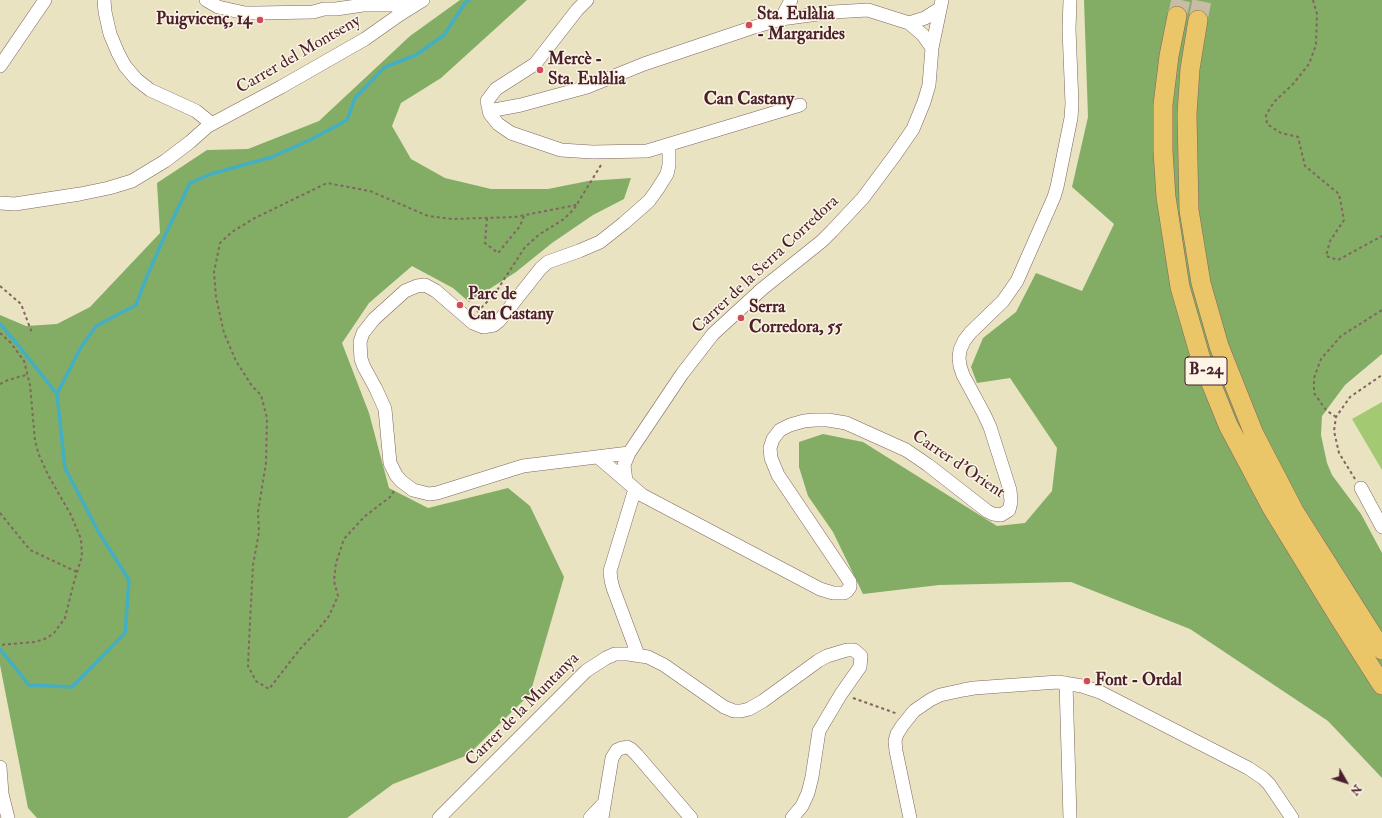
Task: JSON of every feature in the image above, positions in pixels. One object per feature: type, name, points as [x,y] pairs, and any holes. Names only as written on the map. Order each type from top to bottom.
[{"type":"highway","name":"B-24","points":[[1177,16],[1169,56],[1163,105],[1163,152],[1166,197],[1180,286],[1200,356],[1228,425],[1272,508],[1340,620],[1382,685]]},
{"type":"highway","name":"B-24","points":[[1198,20],[1190,69],[1187,114],[1189,210],[1201,283],[1219,346],[1254,434],[1294,511],[1382,650]]},
{"type":"street","points":[[0,66],[45,0]]},
{"type":"street","points":[[104,0],[110,34],[125,66],[136,79],[150,90],[196,111],[212,124]]},
{"type":"street","points":[[206,0],[218,7],[245,13],[313,12],[324,9],[336,10],[363,5],[417,4]]},
{"type":"street","points":[[587,0],[577,10],[535,64],[496,89],[487,101],[490,114],[498,124],[511,133],[561,150],[592,152],[647,151],[800,105]]},
{"type":"street","points":[[781,19],[791,0]]},
{"type":"street","name":"Carrer d'Orient","points":[[598,457],[642,495],[820,589],[833,593],[847,591],[850,588],[850,582],[778,474],[771,458],[770,448],[773,439],[780,430],[790,425],[815,420],[828,420],[846,423],[906,450],[928,465],[987,511],[993,514],[1001,515],[1009,510],[1012,496],[999,455],[984,414],[963,375],[959,358],[964,341],[970,333],[1003,301],[1017,281],[1057,187],[1071,118],[1072,104],[1070,0]]},
{"type":"street","name":"Carrer del Montseny","points":[[0,204],[15,204],[80,194],[109,188],[132,181],[165,160],[212,124],[365,39],[417,4]]},
{"type":"street","points":[[909,23],[925,18],[940,4]]},
{"type":"street","name":"Carrer de la Serra Corredora","points":[[628,453],[682,374],[713,334],[762,289],[827,236],[858,203],[895,155],[913,129],[924,102],[928,85],[932,48],[940,4]]},
{"type":"street","points":[[490,111],[521,105],[587,87],[644,64],[781,19],[833,12],[868,10],[909,23],[923,35],[932,48]]},
{"type":"street","points":[[638,655],[613,588],[610,571],[631,485],[624,465],[628,453],[523,466],[437,493],[421,493],[413,490],[401,481],[390,463],[385,409],[361,359],[360,342],[364,333],[374,319],[400,295],[417,286],[425,285],[436,291],[473,323],[483,327],[494,325],[500,321],[540,268],[548,262],[600,242],[639,210],[657,190],[667,174],[669,165],[668,145]]},
{"type":"street","points":[[1361,488],[1382,527]]},
{"type":"street","name":"Carrer de la Muntanya","points":[[439,818],[586,671],[597,662],[616,654],[648,657],[664,665],[724,708],[734,711],[741,711],[749,709],[763,701],[826,656],[847,650],[854,650],[861,656],[861,664],[819,731],[808,793],[802,806],[792,818]]},
{"type":"street","points":[[1066,683],[1070,818]]},
{"type":"street","points":[[910,818],[895,741],[897,734],[908,718],[921,705],[952,692],[974,688],[1066,683],[1100,692],[1248,768],[1269,784],[1292,818]]},
{"type":"street","points":[[602,818],[614,754],[622,748],[627,747],[637,755],[691,818]]},
{"type":"street","points":[[0,767],[2,794],[8,818]]},
{"type":"street","points":[[590,818],[605,802]]},
{"type":"path","points":[[1313,0],[1317,14],[1316,45],[1309,64],[1293,84],[1274,102],[1266,115],[1267,124],[1281,133],[1298,137],[1305,166],[1340,194],[1344,220],[1330,241],[1326,256],[1338,260],[1382,236]]},
{"type":"path","points":[[468,319],[494,295],[525,247],[540,234],[564,218],[576,206],[600,165],[607,164]]},
{"type":"path","points":[[401,481],[390,497],[364,517],[344,539],[336,563],[334,581],[338,596],[329,616],[317,632],[300,649],[269,689],[256,681],[248,666],[249,642],[253,565],[259,532],[258,512],[266,463],[267,418],[261,395],[252,386],[236,361],[224,333],[216,297],[214,272],[220,244],[232,232],[254,219],[327,183],[370,191],[428,216],[452,219],[524,216],[576,206]]},
{"type":"path","points":[[487,218],[485,243],[498,253],[520,226],[524,216]]},
{"type":"path","points":[[0,286],[21,304],[32,333]]},
{"type":"path","points":[[1336,417],[1326,410],[1314,393],[1314,378],[1322,359],[1341,336],[1382,310]]},
{"type":"path","points":[[0,333],[11,343],[24,361],[26,375],[30,385],[35,441],[38,455],[71,515],[81,540],[82,556],[65,618],[54,633],[47,638],[35,642],[0,645]]},
{"type":"path","points":[[0,384],[26,375]]},
{"type":"path","points":[[1361,488],[1339,453],[1334,431],[1336,417],[1350,397],[1382,375]]},
{"type":"path","points":[[0,513],[30,550],[77,572]]},
{"type":"path","points":[[841,694],[908,718]]},
{"type":"green space","points":[[460,0],[527,0],[441,78],[401,103],[392,126],[411,159],[445,178],[491,189],[548,189],[588,181],[631,178],[624,199],[593,215],[552,243],[516,272],[469,302],[453,288],[412,266],[369,303],[342,343],[369,413],[389,488],[428,508],[508,488],[530,506],[564,577],[530,694],[468,755],[393,784],[347,818],[37,818],[28,808],[0,665],[0,315],[26,326],[57,324],[90,307],[160,233],[157,183],[207,150],[248,149],[319,121],[410,36]]},
{"type":"green space","points":[[1084,0],[1382,0],[1382,354],[1345,385],[1322,416],[1321,435],[1327,463],[1332,475],[1361,514],[1382,553],[1382,778],[1328,721],[1190,629],[1071,582],[939,585],[863,594],[833,532],[808,496],[799,467],[799,442],[823,434],[863,442],[997,526],[1025,523],[1052,491],[1057,448],[1010,378],[977,383],[971,367],[983,338],[1016,312],[1036,273],[1082,291],[1114,224],[1072,187],[1088,117]]},
{"type":"green space","points":[[1382,402],[1382,470],[1352,419]]},
{"type":"waterway","points":[[57,394],[80,349],[96,326],[136,305],[162,242],[190,183],[211,174],[272,157],[310,140],[347,120],[355,98],[385,67],[416,55],[444,35],[465,3],[469,0]]},
{"type":"waterway","points":[[0,324],[57,394],[65,468],[98,531],[129,580],[125,633],[72,687],[29,685],[0,649]]},
{"type":"tunnel","points":[[1177,16],[1181,0]]},
{"type":"tunnel","points":[[1198,20],[1202,0]]},
{"type":"place","name":"Puigvicenç, 14","points":[[260,20]]},
{"type":"place","name":"Sta. Eulàlia - Margarides","points":[[749,25]]},
{"type":"place","name":"Mercè - Sta. Eulàlia","points":[[540,70]]},
{"type":"place","name":"Parc de Can Castany","points":[[460,305]]},
{"type":"place","name":"Serra Corredora, 55","points":[[741,318]]},
{"type":"place","name":"Font - Ordal","points":[[1087,681]]},
{"type":"district","name":"Can Castany","points":[[749,100]]}]
